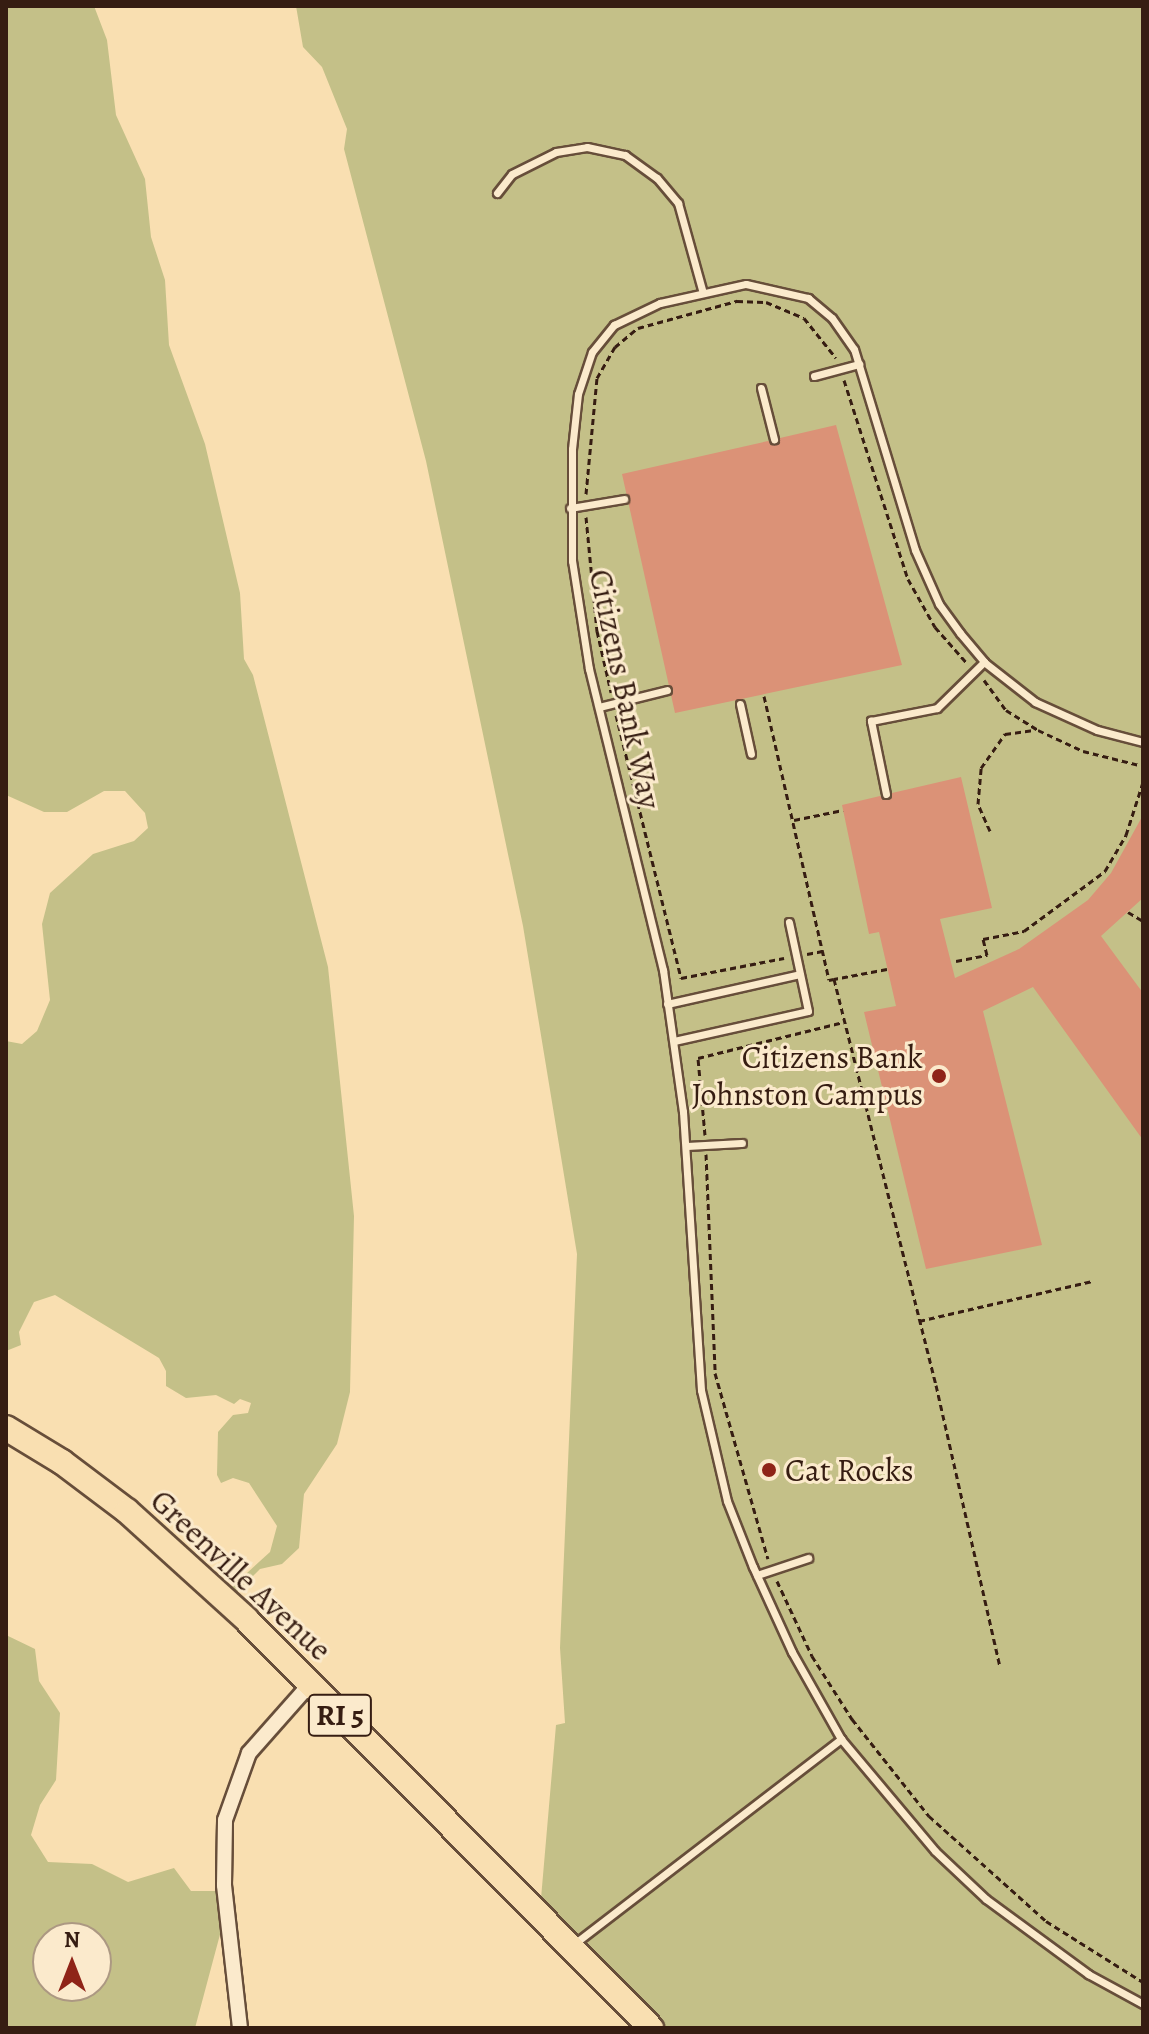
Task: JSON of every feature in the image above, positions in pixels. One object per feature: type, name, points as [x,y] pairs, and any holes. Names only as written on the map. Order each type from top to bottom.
[{"type":"main road","name":"Greenville Avenue","points":[[6,1428],[62,1462],[127,1511],[310,1684],[651,2028]]},
{"type":"street","points":[[240,2028],[224,1885],[225,1820],[249,1753],[310,1684]]},
{"type":"lane","points":[[497,193],[521,167],[556,152],[587,147],[625,155],[657,178],[678,203],[703,293]]},
{"type":"lane","name":"Citizens Bank Way","points":[[1143,742],[1060,715],[984,662],[939,604],[924,573],[859,364],[832,318],[808,298],[746,284],[703,293],[637,311],[614,325],[592,352],[578,394],[570,508],[577,603],[599,707],[648,895],[674,1041],[686,1146],[701,1390],[727,1501],[757,1575],[841,1739],[935,1851],[1023,1928],[1088,1974],[1143,2004]]},
{"type":"lane","points":[[814,376],[859,364]]},
{"type":"lane","points":[[761,388],[774,439]]},
{"type":"lane","points":[[570,508],[624,499]]},
{"type":"lane","points":[[886,794],[871,721],[937,708],[984,662]]},
{"type":"lane","points":[[599,707],[667,690]]},
{"type":"lane","points":[[740,704],[751,754]]},
{"type":"lane","points":[[674,1041],[808,1011],[789,922]]},
{"type":"lane","points":[[667,1004],[800,974]]},
{"type":"lane","points":[[686,1146],[742,1143]]},
{"type":"lane","points":[[757,1575],[808,1558]]},
{"type":"lane","points":[[571,1947],[841,1739]]},
{"type":"path","points":[[823,951],[681,978],[597,631],[586,506],[597,378],[615,347],[638,328],[737,301],[766,302],[792,310],[815,327],[840,369],[908,579],[935,627],[1006,710],[1038,730],[1083,751],[1143,766]]},
{"type":"path","points":[[764,696],[829,980],[887,969]]},
{"type":"path","points":[[990,831],[977,789],[987,757],[1012,730],[1038,730]]},
{"type":"path","points":[[956,961],[987,955],[983,939],[1024,931],[1105,871],[1126,835],[1143,782]]},
{"type":"path","points":[[794,820],[843,810]]},
{"type":"path","points":[[1128,912],[1143,921]]},
{"type":"path","points":[[834,979],[919,1321],[1000,1667]]},
{"type":"path","points":[[844,1022],[698,1058],[706,1145],[715,1373],[747,1498],[773,1570],[812,1656],[874,1749],[929,1816],[1046,1921],[1143,1982]]},
{"type":"path","points":[[919,1321],[1092,1281]]},
{"type":"shaded area","points":[[6,6],[94,6],[107,40],[116,115],[145,179],[151,237],[165,280],[169,345],[205,444],[240,593],[244,659],[253,675],[328,967],[354,1216],[350,1392],[337,1444],[304,1494],[299,1548],[282,1564],[260,1569],[229,1600],[224,1594],[270,1552],[277,1526],[249,1483],[233,1478],[221,1483],[217,1475],[218,1432],[233,1415],[248,1413],[251,1403],[240,1399],[234,1404],[216,1395],[186,1398],[166,1386],[166,1371],[159,1358],[55,1295],[34,1302],[19,1332],[21,1345],[6,1351],[6,1041],[22,1044],[37,1031],[50,1000],[42,924],[50,893],[93,854],[134,841],[148,828],[145,813],[125,791],[104,791],[67,812],[44,812],[6,795]]},
{"type":"shaded area","points":[[296,6],[1143,6],[1143,2028],[655,2028],[540,1910],[556,1725],[565,1723],[560,1648],[577,1254],[523,926],[426,461],[344,149],[347,129],[322,67],[303,47]]},
{"type":"shaded area","points":[[6,1635],[35,1649],[39,1681],[60,1713],[56,1780],[40,1805],[31,1835],[48,1862],[92,1864],[128,1882],[174,1868],[191,1891],[219,1891],[222,1927],[195,2028],[6,2028]]},
{"type":"building","points":[[836,425],[902,665],[675,713],[622,474],[768,441],[775,445],[780,438]]},
{"type":"building","name":"Citizens Bank Johnston Campus","points":[[961,777],[992,908],[940,919],[955,978],[1019,949],[1088,900],[1111,873],[1143,815],[1143,898],[1101,936],[1143,993],[1143,1140],[1033,987],[983,1011],[1042,1245],[926,1269],[864,1012],[896,1006],[879,932],[869,934],[842,805],[880,796],[888,800],[892,793]]},
{"type":"place","name":"Citizens Bank Johnston Campus","points":[[939,1076]]},
{"type":"place","name":"Cat Rocks","points":[[769,1470]]}]
